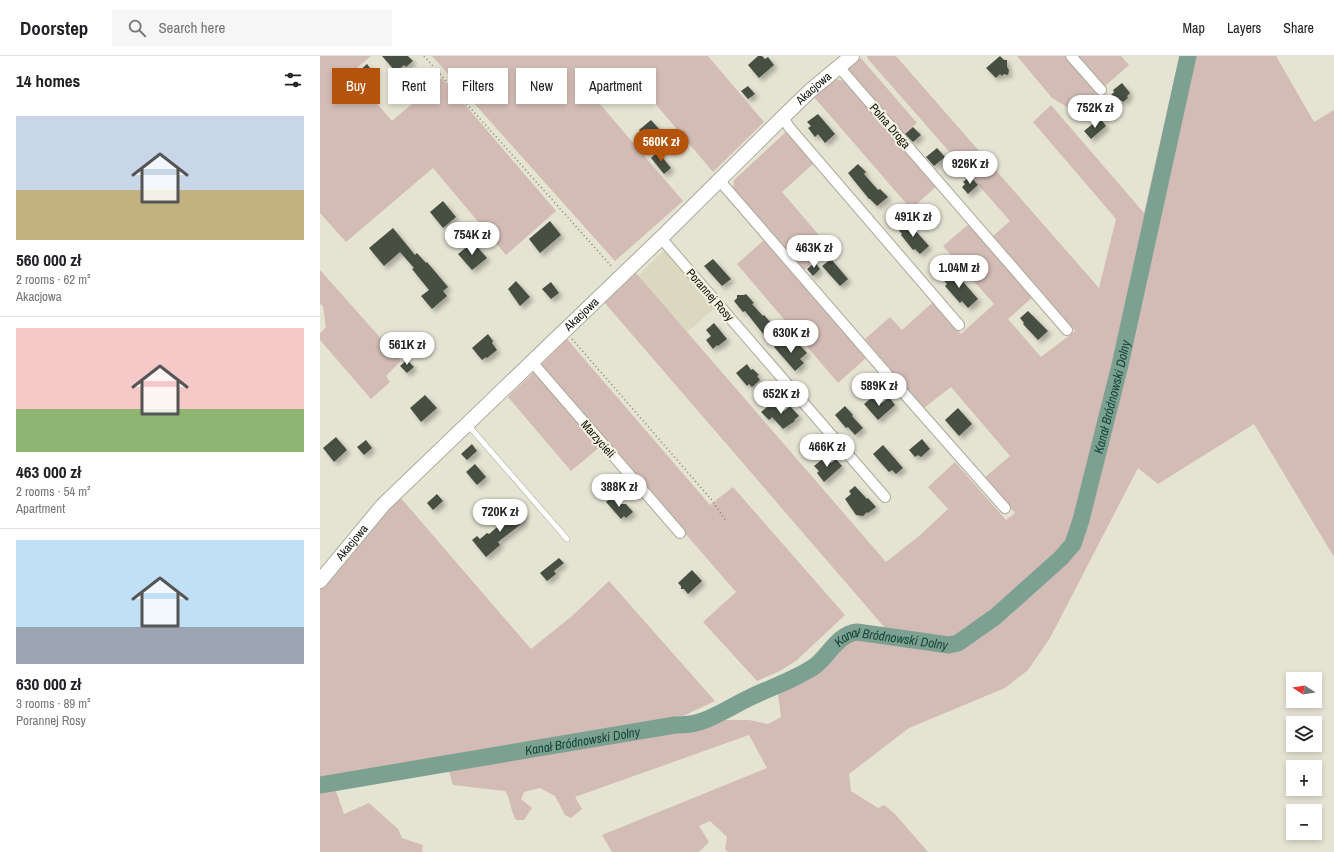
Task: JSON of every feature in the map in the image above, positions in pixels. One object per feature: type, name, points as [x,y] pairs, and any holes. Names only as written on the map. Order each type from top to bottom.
[{"type":"street","name":"Akacjowa","points":[[320,581],[383,505],[621,277],[783,117],[852,56]]},
{"type":"street","points":[[1071,56],[1101,90]]},
{"type":"street","name":"Polna Droga","points":[[839,67],[1068,330]]},
{"type":"street","points":[[783,117],[789,127],[960,325]]},
{"type":"street","points":[[719,180],[892,381],[1005,508]]},
{"type":"street","name":"Porannej Rosy","points":[[661,238],[885,497]]},
{"type":"street","name":"Marzycieli","points":[[532,362],[680,533]]},
{"type":"lane","points":[[467,424],[568,539]]},
{"type":"path","points":[[424,56],[621,277]]},
{"type":"path","points":[[565,331],[710,499],[726,521]]},
{"type":"shaded area","points":[[320,56],[371,56],[357,68],[332,68],[332,104],[377,104],[392,121],[412,104],[440,104],[440,80],[442,78],[448,85],[448,104],[464,104],[556,211],[506,255],[433,168],[346,242],[320,213]]},
{"type":"shaded area","points":[[432,56],[708,56],[764,122],[713,172],[656,104],[656,68],[575,68],[575,104],[600,104],[683,201],[615,261],[475,104],[508,104],[508,68],[448,68],[448,74]]},
{"type":"shaded area","points":[[867,56],[896,56],[1099,288],[1116,219],[1033,122],[1051,105],[1144,213],[1178,56],[1276,56],[1314,122],[1334,110],[1334,557],[1254,424],[1158,484],[1138,468],[1050,638],[1028,670],[1005,688],[909,728],[849,774],[851,791],[878,808],[884,805],[895,814],[928,852],[728,852],[725,849],[727,837],[710,821],[699,826],[709,842],[699,852],[612,852],[602,835],[767,768],[749,735],[575,797],[582,809],[571,818],[565,815],[555,796],[540,788],[524,792],[521,799],[532,808],[524,820],[516,820],[512,812],[509,798],[505,791],[453,785],[448,769],[335,788],[344,814],[369,803],[398,829],[402,838],[423,845],[422,852],[320,852],[320,590],[366,534],[400,497],[531,649],[572,616],[609,581],[715,701],[683,716],[662,720],[668,733],[718,720],[749,720],[768,724],[781,717],[778,694],[809,680],[855,637],[850,624],[885,628],[604,302],[636,273],[886,562],[919,536],[948,509],[928,487],[955,462],[1006,520],[1015,513],[984,478],[1010,456],[951,387],[924,408],[865,339],[890,317],[902,330],[933,302],[961,334],[994,304],[943,246],[970,223],[1034,296],[1008,319],[1041,357],[1075,331],[993,236],[1010,221],[868,59]]},
{"type":"shaded area","points":[[1017,56],[1066,56],[1098,93],[1072,110],[1052,98]]},
{"type":"shaded area","points":[[1077,56],[1121,56],[1129,65],[1104,87]]},
{"type":"shaded area","points":[[861,58],[917,123],[903,135],[846,69]]},
{"type":"shaded area","points":[[834,79],[845,81],[937,186],[911,209],[814,97]]},
{"type":"shaded area","points":[[787,131],[813,164],[782,192],[830,248],[804,270],[733,188],[734,180]]},
{"type":"shaded area","points":[[764,240],[866,358],[838,383],[737,264]]},
{"type":"shaded area","points":[[664,250],[715,308],[687,332],[638,276]]},
{"type":"shaded area","points":[[320,270],[401,361],[386,376],[390,382],[371,399],[320,340],[320,333],[326,327],[323,306],[320,304]]},
{"type":"shaded area","points":[[567,339],[710,505],[733,487],[845,615],[797,660],[780,671],[757,681],[703,622],[736,592],[540,366]]},
{"type":"shaded area","points":[[535,371],[601,446],[571,471],[508,397]]},
{"type":"building","points":[[382,56],[408,56],[413,61],[406,67],[404,65],[401,68],[392,68]]},
{"type":"building","points":[[758,56],[762,56],[765,59],[768,57],[774,65],[759,78],[748,65]]},
{"type":"building","points":[[1000,56],[1004,60],[1007,60],[1007,67],[1009,70],[1008,75],[1004,74],[1002,76],[1000,74],[996,78],[986,68]]},
{"type":"building","points":[[367,64],[370,68],[362,68]]},
{"type":"building","points":[[1122,83],[1130,93],[1127,96],[1128,98],[1123,102],[1121,100],[1118,103],[1111,95],[1114,92],[1113,90]]},
{"type":"building","points":[[748,86],[755,94],[748,99],[741,91]]},
{"type":"building","points":[[818,114],[835,134],[825,143],[818,134],[815,137],[808,128],[811,126],[807,122]]},
{"type":"building","points":[[1100,118],[1106,126],[1091,139],[1084,131]]},
{"type":"building","points":[[651,120],[660,130],[648,140],[639,130]]},
{"type":"building","points":[[913,127],[921,135],[913,142],[905,134]]},
{"type":"building","points":[[937,148],[945,157],[934,166],[926,157]]},
{"type":"building","points":[[658,152],[671,168],[664,174],[651,158]]},
{"type":"building","points":[[858,164],[866,172],[864,174],[878,190],[880,189],[888,197],[877,206],[869,199],[848,173]]},
{"type":"building","points":[[970,176],[978,185],[968,194],[962,187],[965,184],[963,182]]},
{"type":"building","points":[[443,201],[456,217],[443,228],[430,212]]},
{"type":"building","points":[[906,220],[929,246],[920,254],[915,249],[913,250],[897,228]]},
{"type":"building","points":[[550,221],[561,235],[540,253],[529,239]]},
{"type":"building","points":[[393,228],[415,255],[417,253],[426,263],[427,262],[448,287],[443,291],[447,296],[432,309],[421,296],[429,290],[412,269],[414,268],[400,252],[384,266],[369,248]]},
{"type":"building","points":[[473,242],[487,258],[472,270],[458,254]]},
{"type":"building","points":[[713,259],[731,279],[722,286],[704,266]]},
{"type":"building","points":[[831,259],[848,279],[840,286],[822,266]]},
{"type":"building","points":[[815,262],[820,269],[813,276],[807,269]]},
{"type":"building","points":[[952,269],[978,299],[968,308],[962,301],[960,303],[945,286],[947,284],[942,278]]},
{"type":"building","points":[[516,281],[530,297],[520,306],[508,289]]},
{"type":"building","points":[[551,282],[559,293],[551,299],[542,289]]},
{"type":"building","points":[[746,294],[754,303],[752,304],[772,324],[770,326],[770,332],[767,332],[764,335],[745,311],[743,312],[734,301],[737,298],[737,295]]},
{"type":"building","points":[[1028,311],[1048,331],[1038,340],[1023,324],[1024,323],[1020,318]]},
{"type":"building","points":[[714,323],[727,339],[713,349],[706,340],[711,336],[706,330]]},
{"type":"building","points":[[488,334],[497,350],[482,360],[472,348]]},
{"type":"building","points":[[783,339],[790,348],[797,342],[807,353],[800,359],[804,363],[795,371],[774,347]]},
{"type":"building","points":[[407,360],[414,367],[407,373],[400,366]]},
{"type":"building","points":[[747,364],[751,370],[753,369],[759,375],[757,376],[760,380],[752,387],[749,384],[747,386],[736,373]]},
{"type":"building","points":[[425,395],[437,408],[421,422],[410,408]]},
{"type":"building","points":[[875,395],[882,403],[889,397],[895,405],[878,420],[864,404]]},
{"type":"building","points":[[772,403],[779,411],[781,408],[784,411],[790,406],[799,416],[794,420],[795,421],[783,429],[772,417],[769,420],[761,412]]},
{"type":"building","points":[[845,406],[863,428],[855,435],[848,427],[846,428],[835,415]]},
{"type":"building","points":[[958,408],[972,424],[959,436],[945,420]]},
{"type":"building","points":[[336,437],[347,450],[334,462],[323,448]]},
{"type":"building","points":[[922,439],[930,449],[921,457],[918,455],[915,457],[909,450]]},
{"type":"building","points":[[366,440],[372,448],[364,455],[357,447]]},
{"type":"building","points":[[472,444],[477,451],[467,460],[461,454]]},
{"type":"building","points":[[883,445],[903,468],[896,474],[892,470],[889,472],[873,454]]},
{"type":"building","points":[[825,457],[831,463],[836,459],[842,466],[824,482],[817,473],[819,471],[814,466]]},
{"type":"building","points":[[475,464],[486,477],[477,485],[466,472]]},
{"type":"building","points":[[855,486],[876,507],[863,516],[856,515],[845,499],[851,494],[849,491]]},
{"type":"building","points":[[437,494],[443,501],[433,510],[427,503]]},
{"type":"building","points":[[613,496],[620,504],[626,504],[633,512],[626,518],[624,516],[621,519],[606,502]]},
{"type":"building","points":[[519,508],[526,515],[522,518],[525,521],[498,542],[500,545],[486,557],[472,540],[477,536],[480,539],[487,533],[489,534],[510,516],[508,514]]},
{"type":"building","points":[[559,558],[564,563],[554,571],[556,574],[547,581],[540,573]]},
{"type":"building","points":[[692,570],[702,581],[688,594],[684,589],[681,589],[681,586],[678,583]]},
{"type":"waterway","name":"Kanał Bródnowski Dolny","points":[[320,785],[675,725],[693,724],[711,718],[749,698],[807,671],[815,666],[839,641],[850,634],[857,632],[949,645],[958,643],[995,617],[1061,558],[1073,544],[1081,520],[1120,365],[1188,56]]}]
